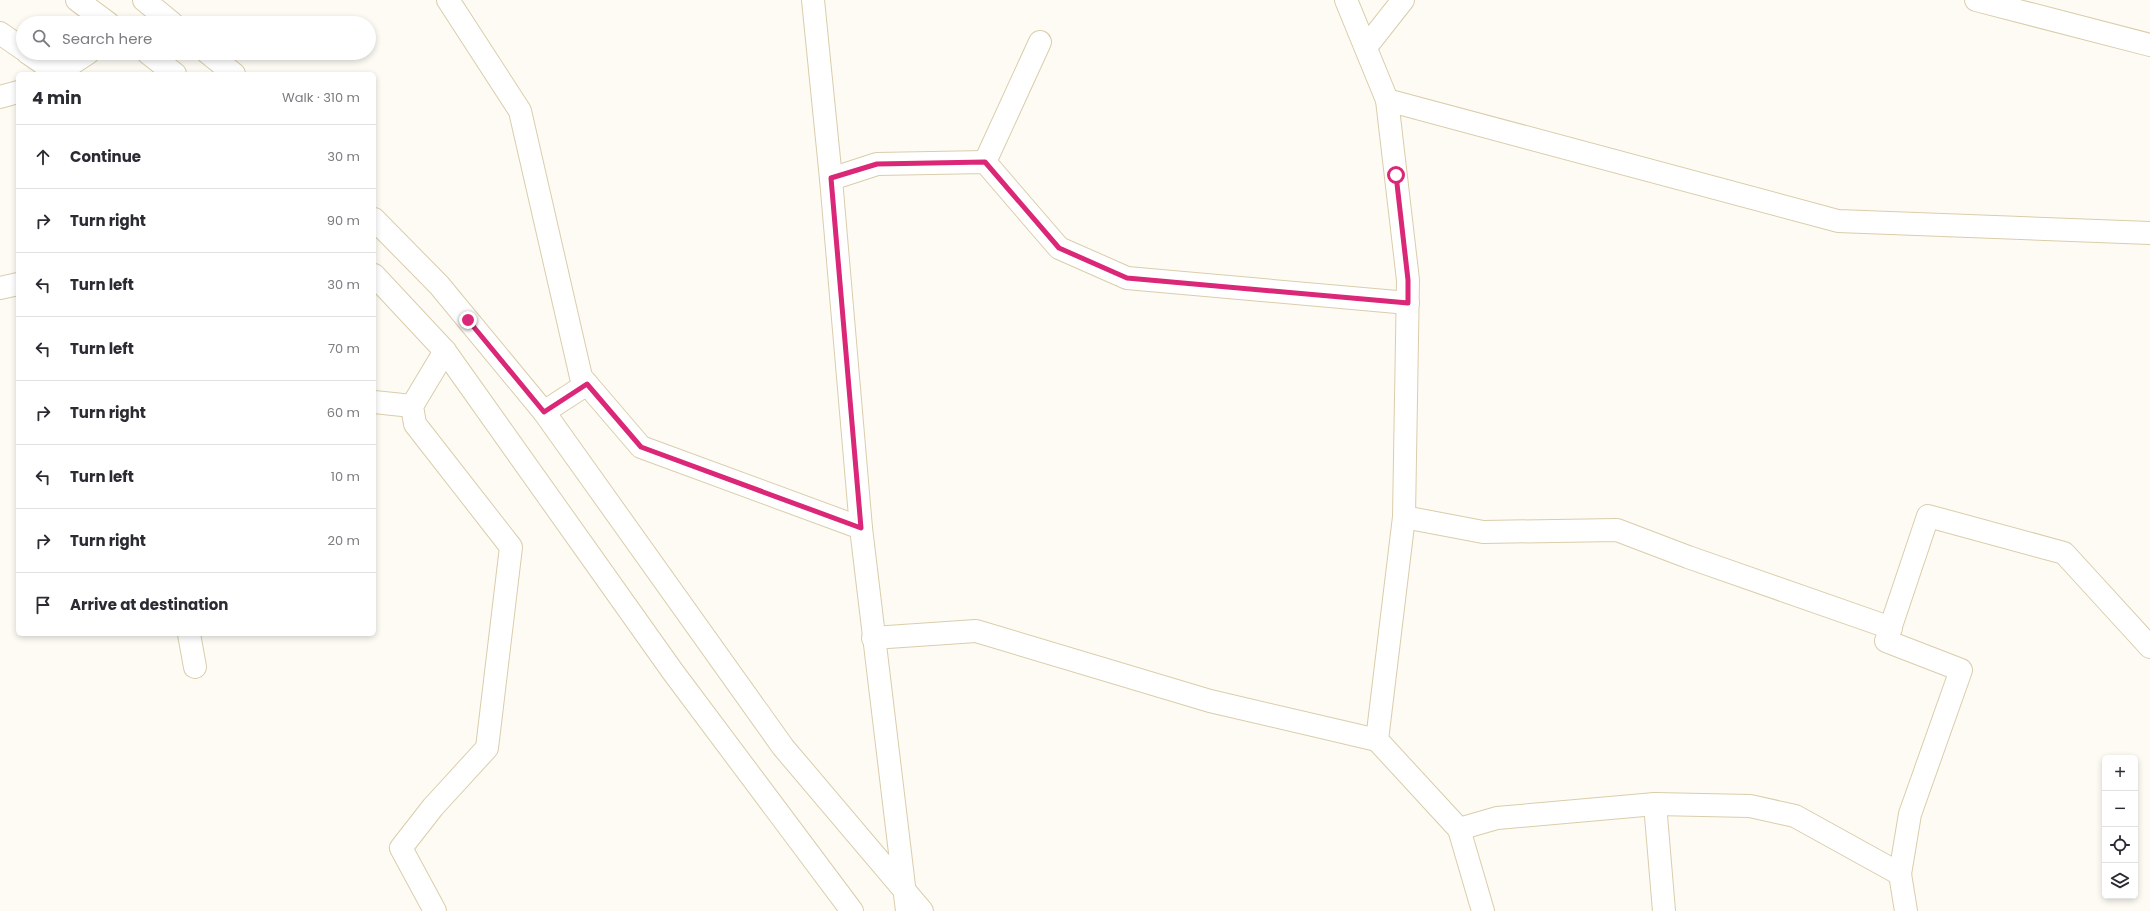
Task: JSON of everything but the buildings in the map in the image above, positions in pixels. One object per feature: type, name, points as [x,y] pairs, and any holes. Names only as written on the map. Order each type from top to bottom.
[{"type":"street","points":[[77,0],[99,16]]},
{"type":"street","points":[[144,0],[163,16]]},
{"type":"street","points":[[448,0],[520,111],[581,376],[587,384],[641,447],[861,528]]},
{"type":"street","points":[[813,0],[831,178],[861,528],[873,638],[906,902]]},
{"type":"street","points":[[1346,0],[1387,100],[1408,280],[1404,517],[1377,740]]},
{"type":"street","points":[[1366,47],[1403,0]]},
{"type":"street","points":[[1976,0],[2150,45]]},
{"type":"street","points":[[0,33],[16,44]]},
{"type":"street","points":[[985,162],[1040,42]]},
{"type":"street","points":[[38,60],[54,72]]},
{"type":"street","points":[[61,72],[88,60]]},
{"type":"street","points":[[157,60],[172,72]]},
{"type":"street","points":[[217,60],[232,72]]},
{"type":"street","points":[[0,97],[16,93]]},
{"type":"street","points":[[1387,100],[1838,221],[2150,233]]},
{"type":"street","points":[[831,178],[877,164],[985,162]]},
{"type":"street","points":[[985,162],[1059,248],[1127,278],[1408,303]]},
{"type":"street","points":[[376,221],[439,285],[544,412],[783,747],[906,902],[922,911]]},
{"type":"street","points":[[376,277],[446,350],[673,672],[852,911]]},
{"type":"street","points":[[0,288],[16,284]]},
{"type":"street","points":[[435,911],[401,848],[433,807],[486,748],[511,547],[415,424],[412,406],[446,350]]},
{"type":"street","points":[[544,412],[587,384]]},
{"type":"street","points":[[376,402],[412,406]]},
{"type":"street","points":[[1906,911],[1900,874],[1910,814],[1961,670],[1886,641],[1928,516],[2064,553],[2150,647]]},
{"type":"street","points":[[1404,517],[1483,532],[1618,530],[1696,560],[1891,628]]},
{"type":"street","points":[[873,638],[976,631],[1210,701],[1377,740],[1459,829],[1483,911]]},
{"type":"street","points":[[189,636],[195,667]]},
{"type":"street","points":[[1459,829],[1497,818],[1655,804],[1750,806],[1795,816],[1900,874]]},
{"type":"street","points":[[1655,804],[1664,911]]},
{"type":"route","points":[[468,320],[544,412],[587,384],[641,447],[861,528],[831,178],[877,164],[985,162],[1059,248],[1127,278],[1408,303],[1408,280],[1396,175]]}]
